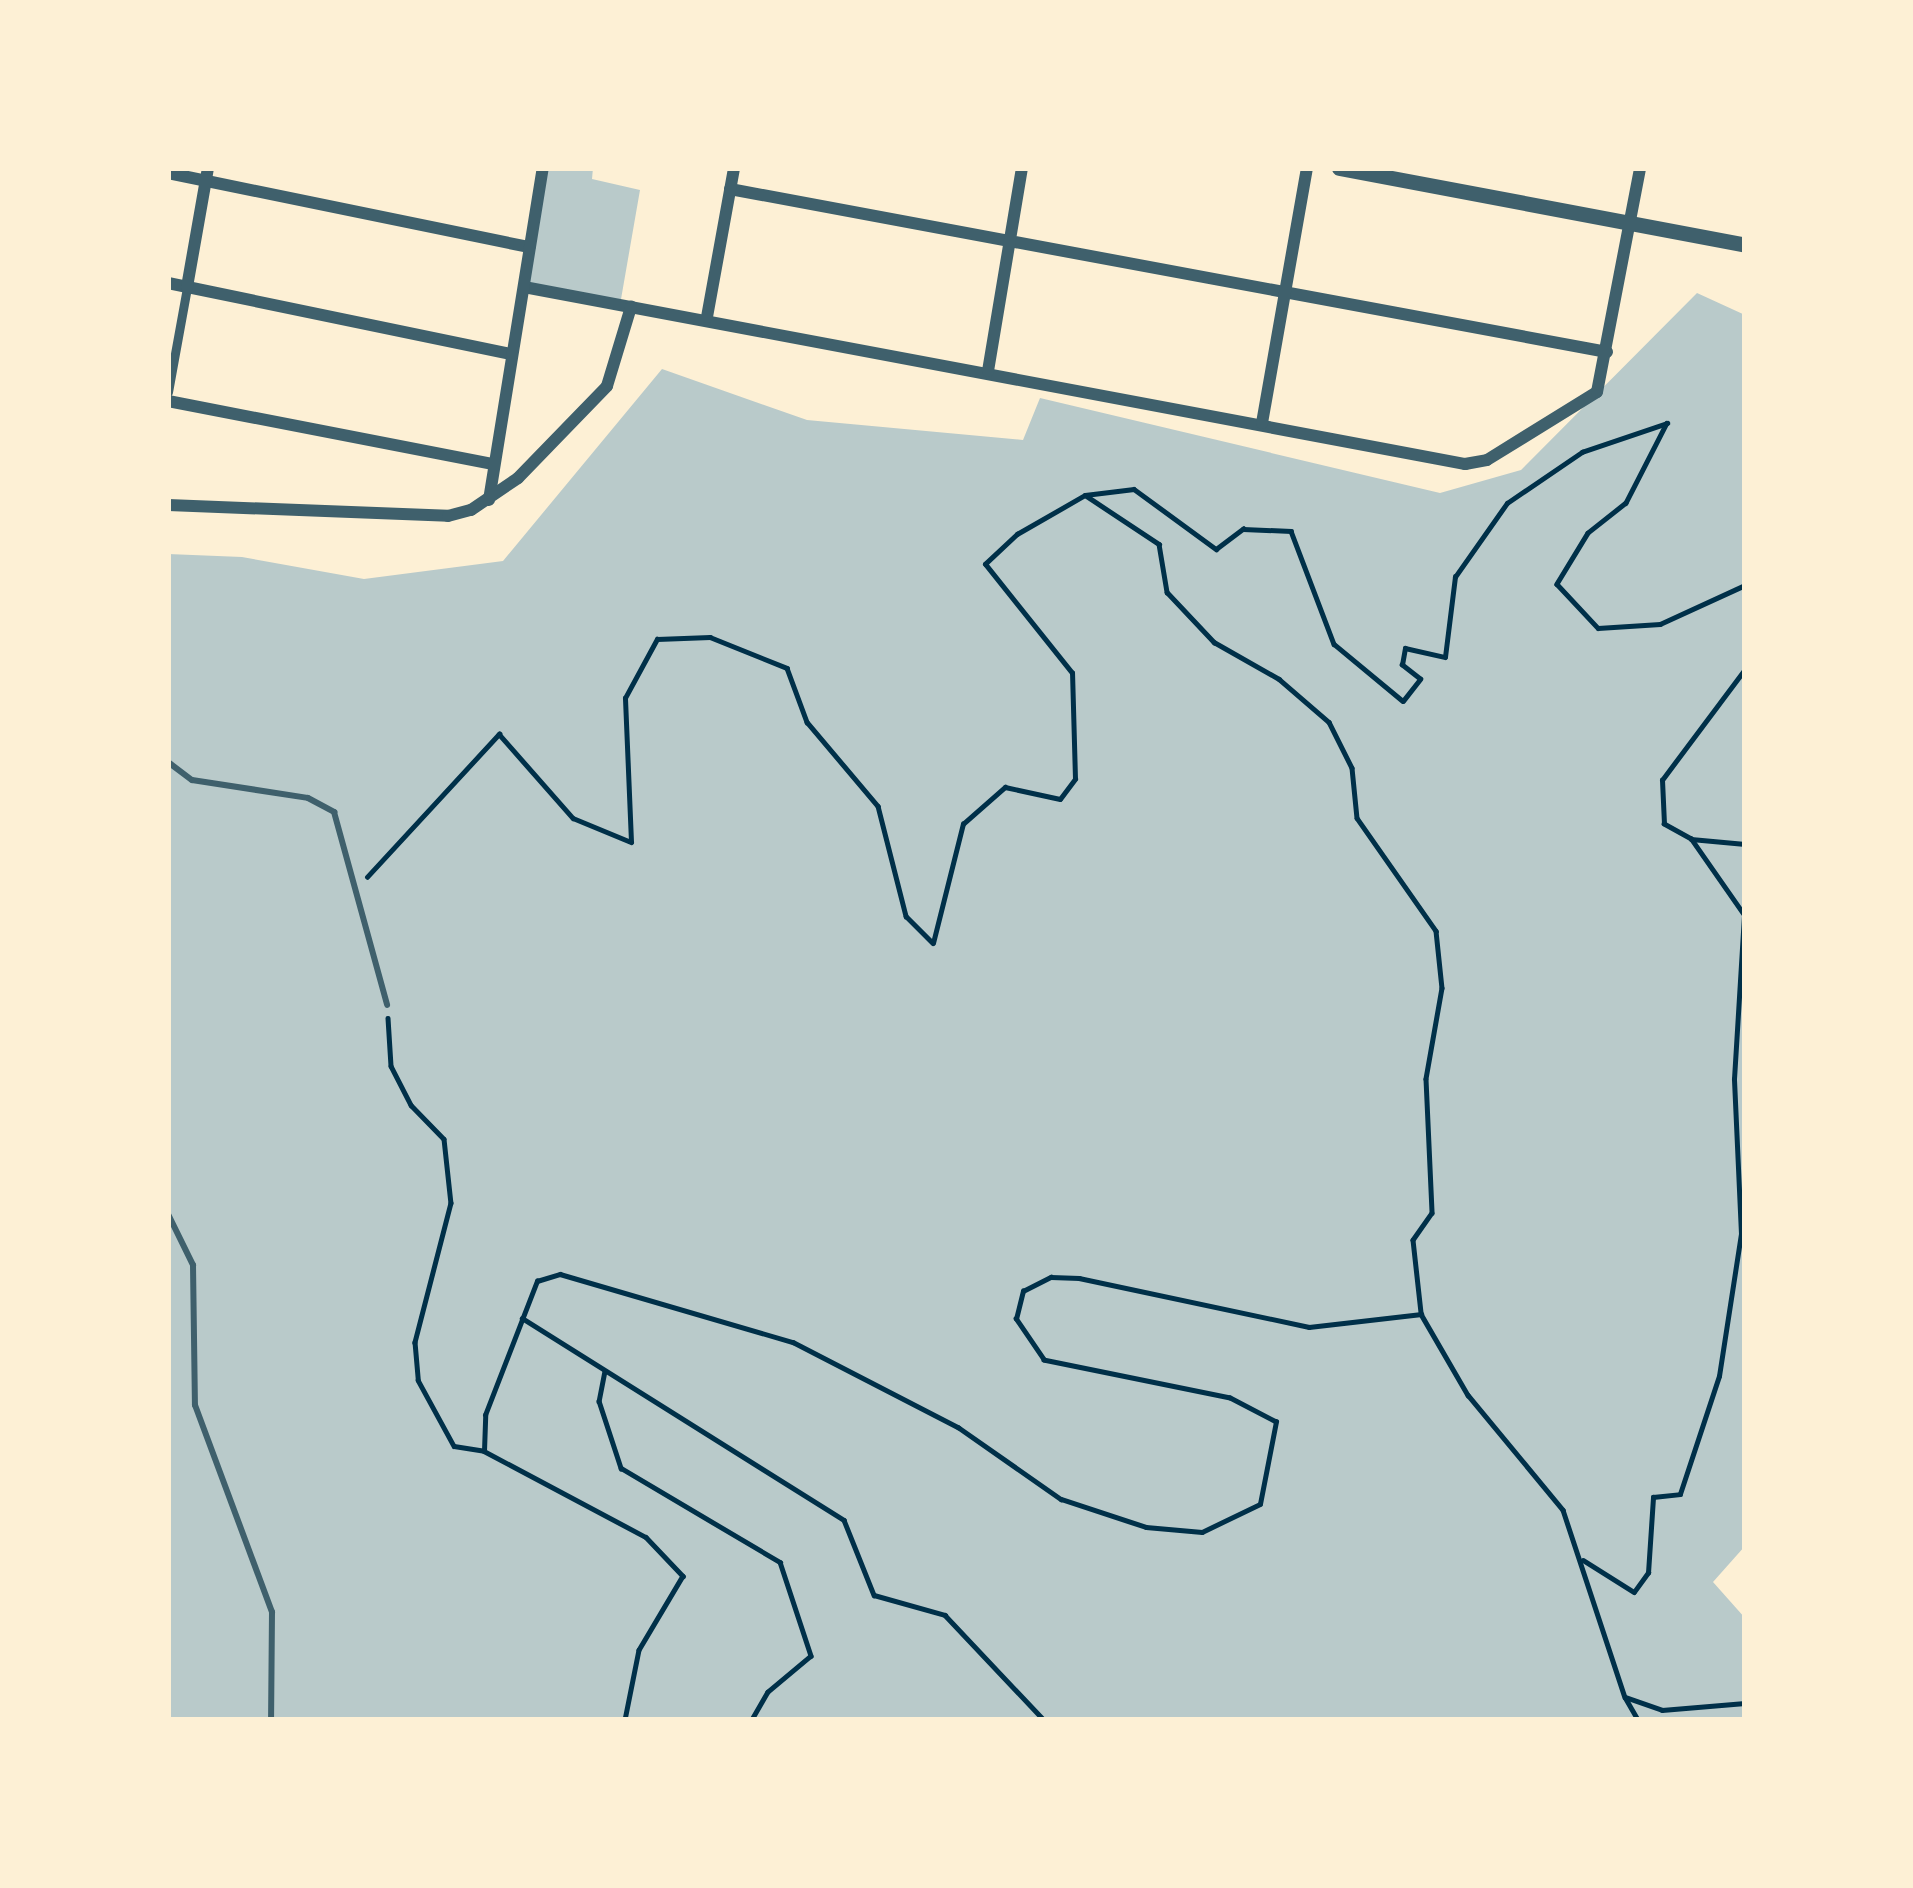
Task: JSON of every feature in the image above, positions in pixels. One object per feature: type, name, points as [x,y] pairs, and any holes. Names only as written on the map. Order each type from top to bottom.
[{"type":"street","points":[[489,500],[491,464],[543,168]]},
{"type":"street","points":[[707,316],[734,168]]},
{"type":"street","points":[[988,371],[1022,168]]},
{"type":"street","points":[[1262,422],[1307,168]]},
{"type":"street","points":[[1339,168],[1745,245]]},
{"type":"street","points":[[524,287],[707,316],[1465,464],[1487,460],[1597,392],[1640,168]]},
{"type":"street","points":[[168,173],[207,174],[530,247]]},
{"type":"street","points":[[168,392],[207,174]]},
{"type":"street","points":[[730,189],[1607,352]]},
{"type":"street","points":[[168,283],[512,354]]},
{"type":"street","points":[[168,506],[448,516],[489,500],[608,386],[632,307]]},
{"type":"street","points":[[168,401],[491,464]]},
{"type":"lane","points":[[168,762],[192,780],[308,798],[334,812],[387,1005]]},
{"type":"lane","points":[[168,1214],[193,1265],[195,1405],[272,1612],[271,1720]]},
{"type":"path","points":[[356,904],[370,870],[499,734],[573,818],[631,842],[625,698],[657,639],[710,637],[787,668],[807,722],[878,806],[906,916],[932,944],[963,824],[1005,787],[1060,799],[1075,778],[1072,673],[985,564],[1017,533],[1084,495],[1133,489],[1216,549],[1243,529],[1291,531],[1334,644],[1403,700],[1420,679],[1402,665],[1405,648],[1445,657],[1455,577],[1507,502],[1582,452],[1667,423],[1626,503],[1588,532],[1557,584],[1598,628],[1660,624],[1745,585]]},
{"type":"path","points":[[1084,495],[1159,544],[1167,592],[1214,642],[1279,679],[1329,722],[1352,768],[1357,818],[1436,931],[1442,988],[1426,1079],[1432,1213],[1413,1240],[1421,1314],[1468,1395],[1563,1510],[1625,1697],[1639,1720]]},
{"type":"path","points":[[1745,670],[1662,780],[1664,824],[1691,839],[1745,844]]},
{"type":"path","points":[[1582,1560],[1634,1592],[1648,1573],[1653,1497],[1680,1494],[1719,1376],[1741,1234],[1734,1079],[1744,915],[1691,839]]},
{"type":"path","points":[[387,1005],[391,1066],[410,1105],[444,1139],[451,1203],[415,1342],[418,1380],[454,1446],[484,1450],[646,1537],[683,1576],[639,1650],[625,1720]]},
{"type":"path","points":[[484,1450],[485,1414],[537,1281],[560,1274],[793,1342],[958,1427],[1061,1499],[1181,1532],[1227,1525],[1260,1504],[1276,1422],[1230,1398],[1044,1360],[1016,1318],[1030,1284],[1079,1278],[1309,1327],[1421,1314]]},
{"type":"path","points":[[523,1318],[844,1520],[874,1595],[945,1616],[1017,1701],[1044,1720]]},
{"type":"path","points":[[605,1370],[599,1401],[621,1468],[780,1562],[812,1656],[768,1692],[752,1720]]},
{"type":"path","points":[[1625,1697],[1662,1710],[1711,1711],[1745,1703]]},
{"type":"path","points":[[1711,1711],[1713,1720]]},
{"type":"shaded area","points":[[543,168],[593,168],[592,179],[640,190],[620,305],[524,287]]},
{"type":"shaded area","points":[[1697,293],[1745,315],[1745,1546],[1713,1582],[1745,1618],[1745,1720],[168,1720],[168,554],[242,557],[364,579],[503,561],[662,369],[807,420],[1023,440],[1040,398],[1440,493],[1521,470]]}]
